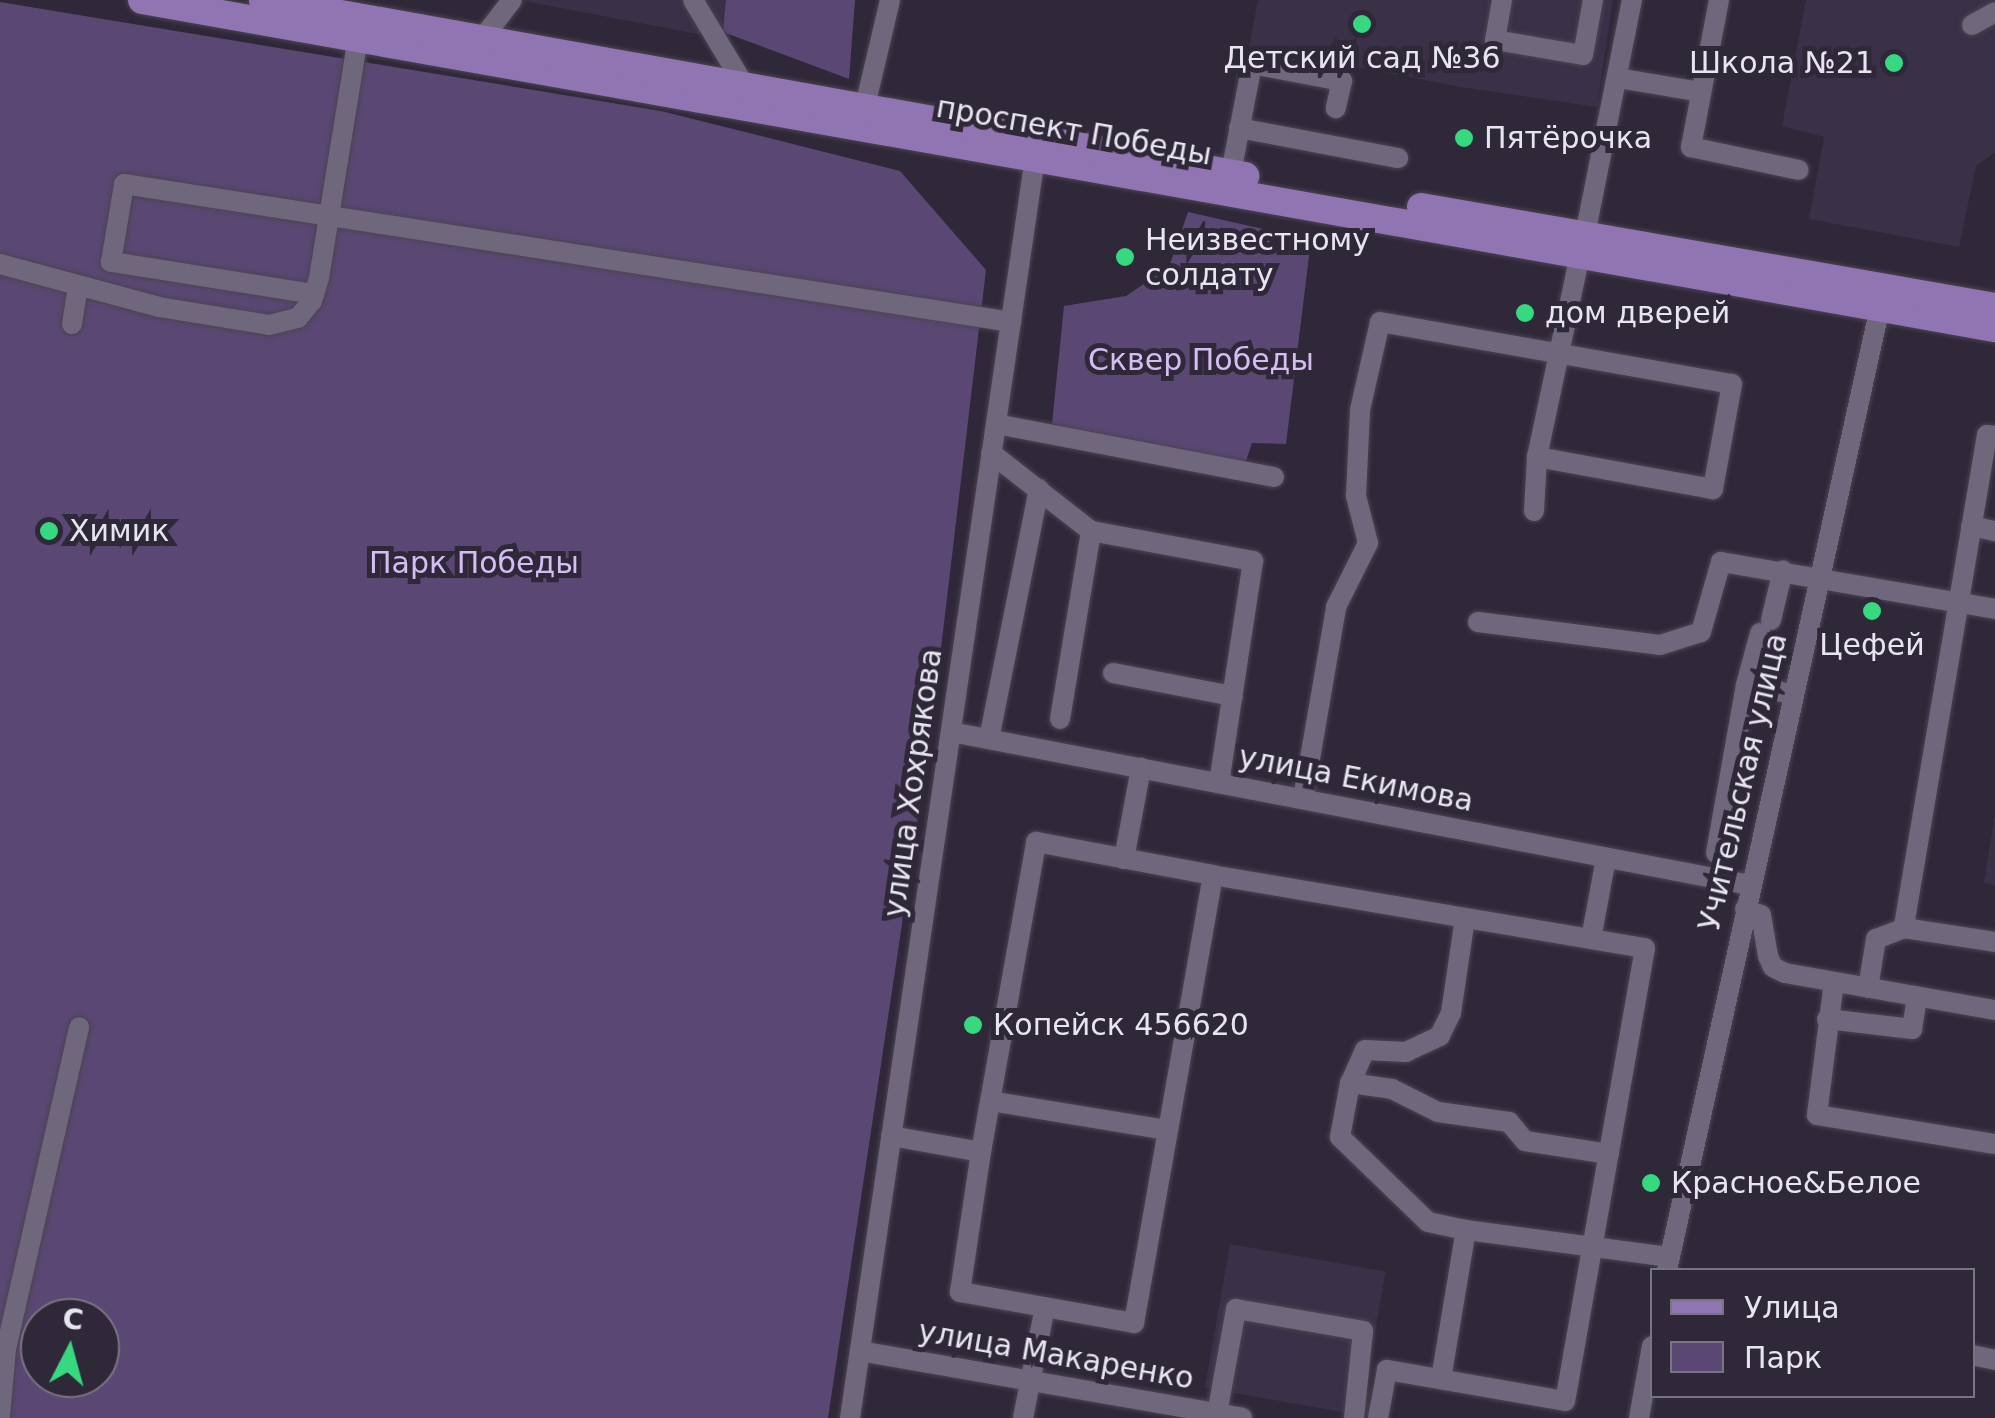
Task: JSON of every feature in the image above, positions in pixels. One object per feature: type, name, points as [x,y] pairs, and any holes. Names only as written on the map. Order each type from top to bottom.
[{"type":"main road","name":"проспект Победы","points":[[142,0],[1036,146],[1231,173],[1583,245]]},
{"type":"main road","name":"проспект Победы","points":[[262,0],[328,6],[482,39],[865,106],[1036,146],[1583,245],[1882,297],[1995,307]]},
{"type":"main road","name":"проспект Победы","points":[[1882,297],[1995,328]]},
{"type":"street","points":[[482,39],[512,0]]},
{"type":"street","points":[[693,0],[744,85]]},
{"type":"street","points":[[865,106],[890,0]]},
{"type":"street","points":[[1502,0],[1495,40],[1582,54],[1594,0]]},
{"type":"street","points":[[1534,511],[1537,458],[1632,0]]},
{"type":"street","points":[[1719,0],[1691,147],[1799,170]]},
{"type":"street","points":[[1972,25],[1995,12]]},
{"type":"street","points":[[0,264],[158,308],[269,325],[298,318],[314,294],[330,219],[358,38]]},
{"type":"street","points":[[1231,173],[1252,64],[1342,81],[1336,108]]},
{"type":"street","points":[[1618,78],[1701,92]]},
{"type":"street","points":[[1240,128],[1398,158]]},
{"type":"street","name":"улица Хохрякова","points":[[850,1418],[1036,146]]},
{"type":"street","points":[[314,294],[111,262],[124,184],[1011,322]]},
{"type":"street","points":[[72,324],[78,285]]},
{"type":"street","name":"Учительская улица","points":[[1668,1264],[1882,297]]},
{"type":"street","points":[[1303,800],[1336,607],[1368,543],[1356,496],[1360,410],[1380,322],[1732,384],[1713,489],[1537,458]]},
{"type":"street","points":[[996,424],[1274,477]]},
{"type":"street","points":[[1904,928],[1987,435],[1995,436]]},
{"type":"street","points":[[992,453],[1092,530],[1253,561],[1219,784]]},
{"type":"street","points":[[989,739],[1040,489]]},
{"type":"street","points":[[1971,526],[1995,530]]},
{"type":"street","points":[[1060,719],[1092,530]]},
{"type":"street","points":[[1478,622],[1660,645],[1701,632],[1721,562],[1821,576],[1995,609]]},
{"type":"street","points":[[1716,853],[1746,686],[1783,570]]},
{"type":"street","points":[[1113,674],[1233,696]]},
{"type":"street","points":[[1746,686],[1792,694]]},
{"type":"street","name":"улица Екимова","points":[[950,732],[1750,885]]},
{"type":"street","points":[[1124,859],[1141,768]]},
{"type":"street","points":[[1212,875],[1134,1323],[960,1292],[1036,842],[1644,948],[1565,1401],[1387,1370],[1378,1418]]},
{"type":"street","points":[[1591,939],[1606,858]]},
{"type":"street","points":[[1745,909],[1761,915],[1773,967],[1834,982],[1995,1010]]},
{"type":"street","points":[[1466,918],[1451,1013],[1440,1036],[1406,1052],[1365,1050],[1350,1083],[1340,1137],[1428,1222],[1594,1248],[1668,1264]]},
{"type":"street","points":[[1868,988],[1876,939],[1904,928],[1995,942]]},
{"type":"street","points":[[1834,982],[1817,1115],[1995,1144]]},
{"type":"street","points":[[1828,1018],[1912,1029],[1918,996]]},
{"type":"street","points":[[0,1416],[6,1349],[79,1027]]},
{"type":"street","points":[[1350,1083],[1392,1089],[1438,1112],[1509,1122],[1525,1141],[1609,1154]]},
{"type":"street","points":[[990,1101],[1168,1130]]},
{"type":"street","points":[[892,1136],[981,1152]]},
{"type":"street","points":[[1441,1380],[1466,1230]]},
{"type":"street","points":[[1023,1418],[1045,1307]]},
{"type":"street","points":[[1217,1414],[1236,1309],[1363,1331],[1354,1418]]},
{"type":"street","name":"улица Макаренко","points":[[860,1350],[1242,1418]]},
{"type":"street","points":[[1639,1418],[1650,1357]]},
{"type":"shaded area","points":[[519,0],[726,0],[729,40]]},
{"type":"shaded area","points":[[1258,0],[1613,0],[1597,107],[1461,87],[1249,47]]},
{"type":"shaded area","name":"Школа №21","points":[[1806,0],[1995,0],[1995,152],[1976,166],[1959,247],[1809,219],[1824,137],[1782,126]]},
{"type":"shaded area","points":[[1995,813],[1995,885],[1984,883]]},
{"type":"shaded area","points":[[1230,1244],[1386,1271],[1360,1415],[1205,1388]]},
{"type":"green space","points":[[726,0],[855,0],[849,79],[723,32]]},
{"type":"green space","name":"Парк Победы","points":[[0,2],[661,111],[900,171],[986,270],[932,724],[828,1418],[0,1418]]},
{"type":"green space","name":"Сквер Победы","points":[[1188,212],[1311,240],[1286,444],[1252,443],[1244,467],[1052,424],[1064,306],[1126,296],[1169,267]]},
{"type":"place","name":"Детский сад №36","points":[[1362,24]]},
{"type":"place","name":"Школа №21","points":[[1894,63]]},
{"type":"place","name":"Пятёрочка","points":[[1464,138]]},
{"type":"place","name":"Неизвестному солдату","points":[[1125,257]]},
{"type":"place","name":"дом дверей","points":[[1525,313]]},
{"type":"place","name":"Химик","points":[[49,531]]},
{"type":"place","name":"Цефей","points":[[1872,611]]},
{"type":"place","name":"Копейск 456620","points":[[973,1025]]},
{"type":"place","name":"Красное&Белое","points":[[1651,1183]]}]
